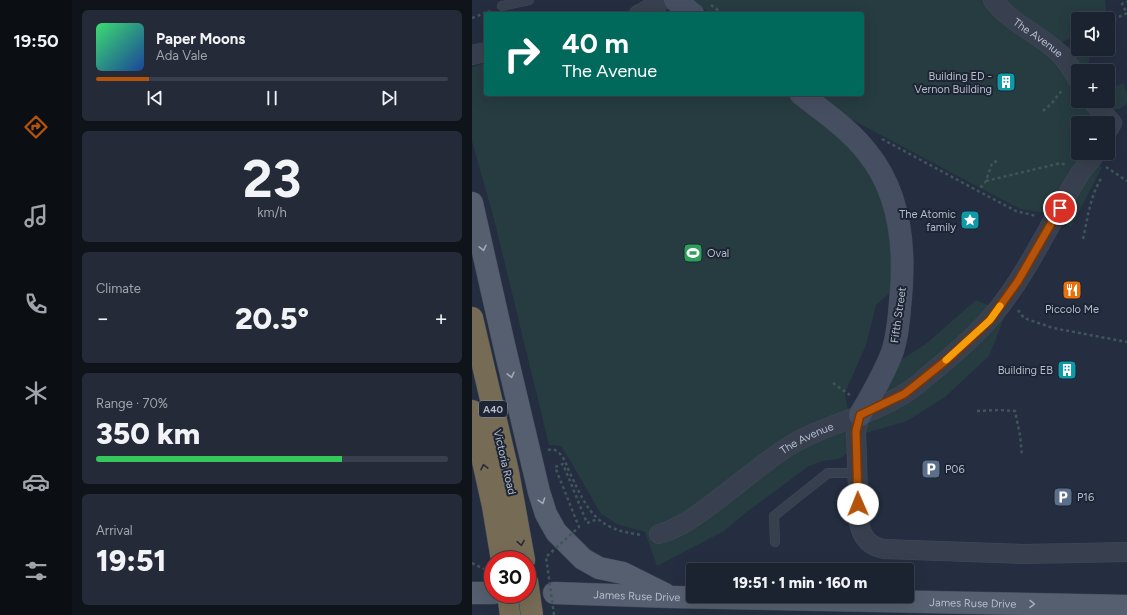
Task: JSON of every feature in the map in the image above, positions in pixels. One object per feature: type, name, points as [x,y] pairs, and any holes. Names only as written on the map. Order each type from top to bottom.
[{"type":"highway","name":"Victoria Road","points":[[472,318],[514,499],[523,551]]},
{"type":"highway","name":"Victoria Road","points":[[472,411],[493,506],[495,551]]},
{"type":"highway","points":[[510,603],[512,615]]},
{"type":"highway","points":[[530,603],[532,615]]},
{"type":"main road","points":[[472,202],[505,349],[539,492],[546,514],[556,532],[584,559],[599,568],[623,573],[671,597]]},
{"type":"main road","points":[[472,593],[484,593]]},
{"type":"main road","name":"James Ruse Drive","points":[[554,593],[671,597],[1127,606]]},
{"type":"street","points":[[644,12],[663,0]]},
{"type":"street","points":[[675,0],[702,9]]},
{"type":"street","name":"The Avenue","points":[[993,0],[1005,14],[1058,52],[1071,69]]},
{"type":"street","points":[[472,55],[484,52]]},
{"type":"street","name":"Fifth Street","points":[[803,96],[852,136],[867,152],[880,170],[889,188],[896,209],[902,260],[902,284],[897,333],[893,350],[882,375],[855,406],[858,518],[860,530],[863,536],[868,542],[878,548],[1024,554],[1127,552]]},
{"type":"street","points":[[1098,108],[1106,116]]},
{"type":"street","name":"The Avenue","points":[[659,534],[685,524],[774,456],[855,406],[904,394],[970,339],[990,320],[1007,297],[1054,220],[1080,173],[1091,160]]},
{"type":"lane","points":[[502,6],[529,0]]},
{"type":"lane","points":[[775,542],[774,516],[828,473],[857,473]]},
{"type":"path","points":[[1115,19],[1127,13],[1122,4],[1127,2]]},
{"type":"path","points":[[487,12],[502,6]]},
{"type":"path","points":[[702,9],[715,12]]},
{"type":"path","points":[[472,18],[484,13]]},
{"type":"path","points":[[1043,111],[1071,82]]},
{"type":"path","points":[[883,140],[1016,212],[1054,220]]},
{"type":"path","points":[[1100,160],[1107,168],[1127,181]]},
{"type":"path","points":[[978,191],[986,180],[992,163],[996,161]]},
{"type":"path","points":[[986,180],[1061,163],[1080,173]]},
{"type":"path","points":[[1083,239],[1090,203],[1096,187],[1103,175]]},
{"type":"path","points":[[1007,297],[1024,318],[1052,328],[1127,342]]},
{"type":"path","points":[[833,383],[855,406]]},
{"type":"path","points":[[977,411],[1015,411],[1022,456]]},
{"type":"path","points":[[544,451],[553,449],[563,456],[584,502],[591,513],[598,520],[608,527],[632,534],[653,536],[659,534]]},
{"type":"path","points":[[554,615],[546,557],[580,527],[555,467],[563,464],[587,523],[598,520]]},
{"type":"path","points":[[472,563],[484,564]]},
{"type":"green space","points":[[692,0],[986,0],[1057,57],[1071,80],[1071,108],[1090,108],[1098,116],[1071,116],[1071,160],[1086,160],[1046,213],[1020,209],[847,117],[820,96],[864,96],[864,12],[708,12]]},
{"type":"green space","points":[[1001,0],[1105,0],[1106,12],[1071,12],[1071,38],[1059,44]]},
{"type":"green space","points":[[1071,45],[1071,56],[1090,56],[1088,64],[1073,64],[1063,49]]},
{"type":"green space","points":[[484,64],[484,96],[792,96],[835,130],[857,150],[888,202],[893,290],[876,305],[866,345],[845,393],[850,425],[881,407],[895,364],[927,343],[976,300],[1006,313],[989,356],[945,397],[907,421],[866,433],[851,451],[839,459],[822,461],[809,466],[748,511],[724,531],[657,566],[645,532],[617,524],[601,514],[561,446],[549,445],[494,219],[472,141],[472,67]]},
{"type":"green space","points":[[1123,83],[1127,93],[1127,103],[1117,109],[1110,108],[1115,108],[1115,87]]},
{"type":"green space","points":[[1093,162],[1102,167],[1071,227],[1062,222]]},
{"type":"slow traffic","points":[[946,360],[990,320],[1000,306]]},
{"type":"place","name":"Building ED - Vernon Building","points":[[1006,82]]},
{"type":"place","name":"The Atomic family","points":[[970,220]]},
{"type":"place","name":"Oval","points":[[693,253]]},
{"type":"place","name":"Piccolo Me","points":[[1072,290]]},
{"type":"place","name":"Building EB","points":[[1067,370]]},
{"type":"place","name":"P06","points":[[931,469]]},
{"type":"place","name":"P16","points":[[1063,497]]},
{"type":"route","points":[[858,504],[856,431],[860,415],[904,394],[949,358],[990,320],[1018,281],[1060,208]]}]
